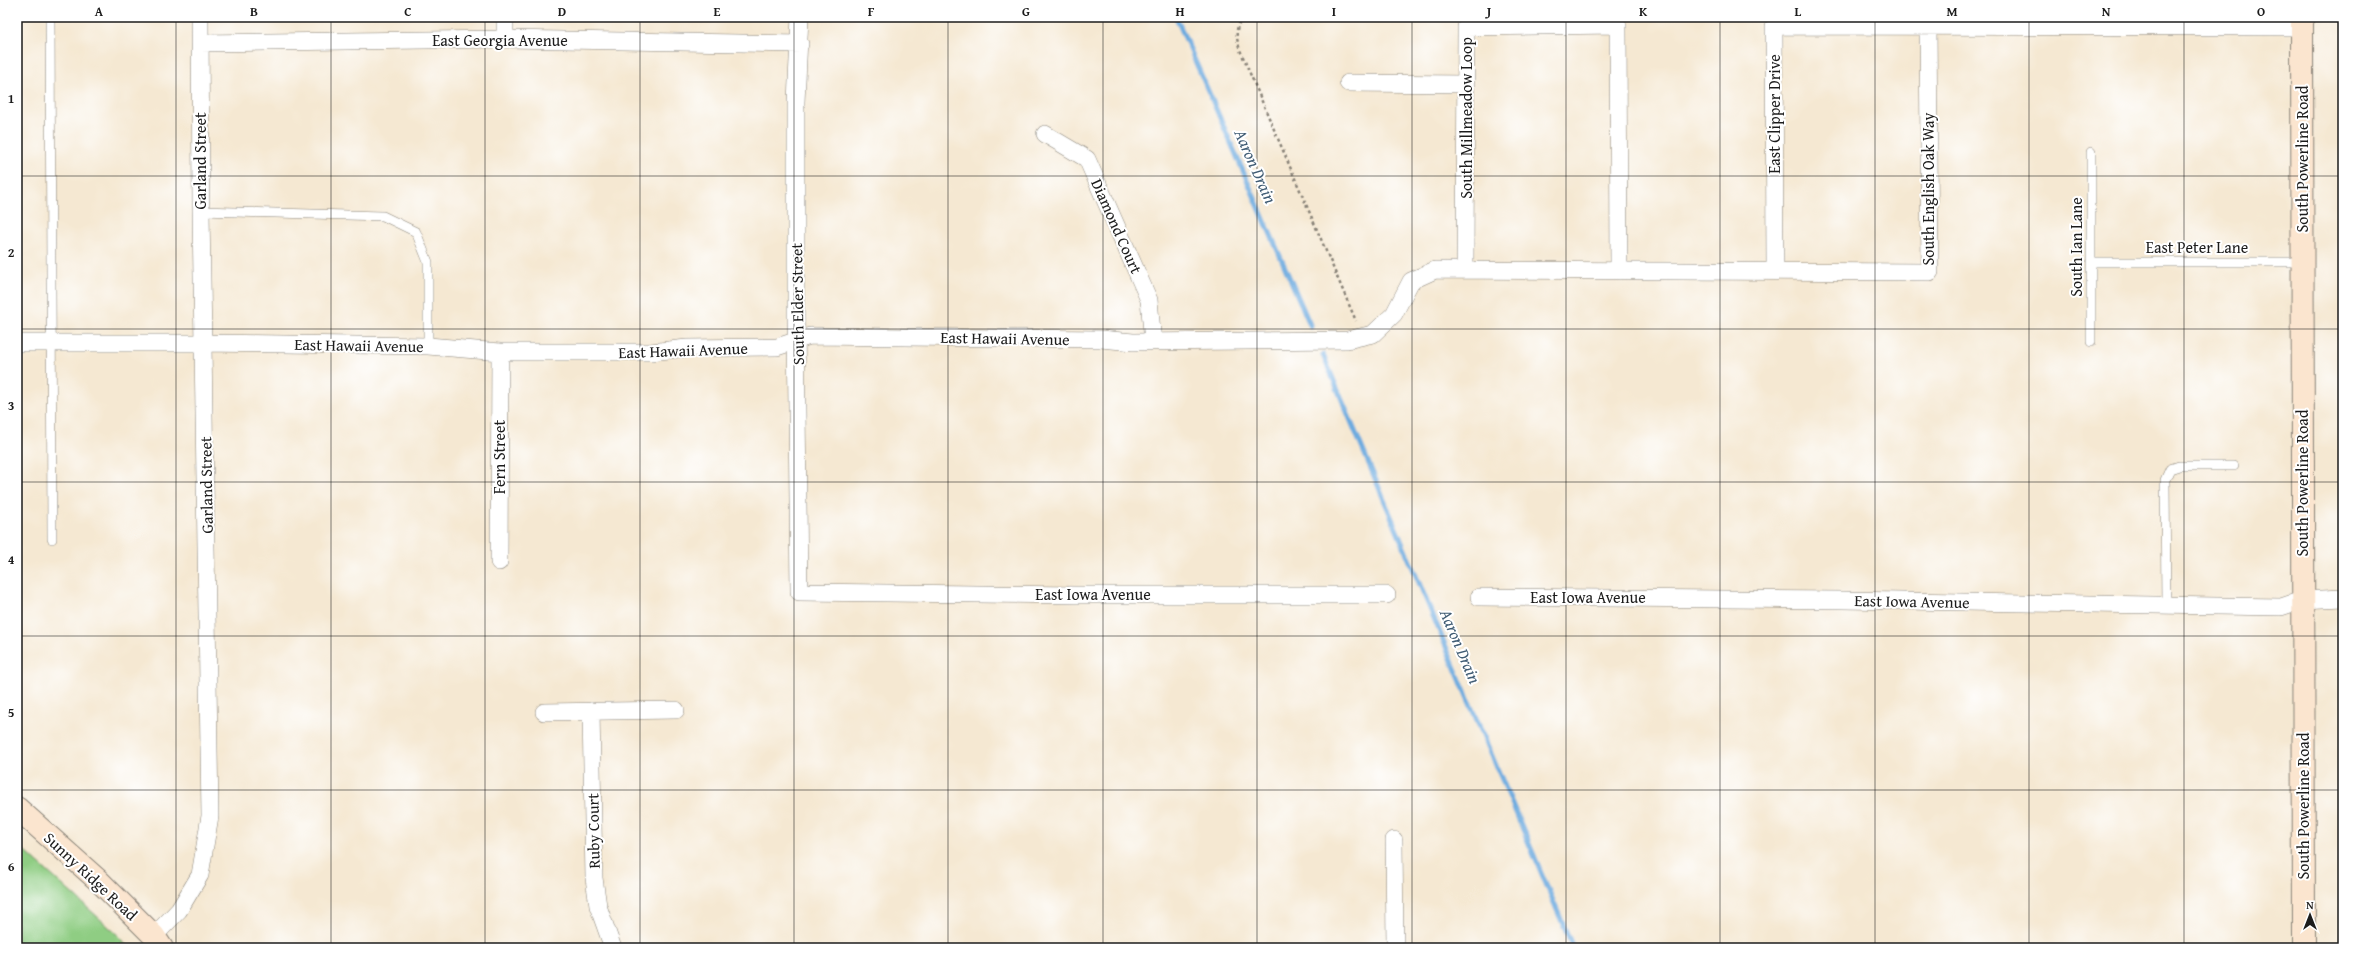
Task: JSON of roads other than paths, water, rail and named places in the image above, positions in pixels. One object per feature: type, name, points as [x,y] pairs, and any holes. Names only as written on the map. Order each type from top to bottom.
[{"type":"street","name":"Garland Street","points":[[158,942],[200,875],[210,816],[204,343],[200,211],[200,17]]},
{"type":"street","points":[[505,17],[505,39]]},
{"type":"street","name":"South Elder Street","points":[[799,592],[796,102],[800,44],[800,17]]},
{"type":"street","name":"East Clipper Drive","points":[[1775,271],[1774,26],[2302,22]]},
{"type":"street","name":"South Powerline Road","points":[[2302,22],[2302,600],[2304,948]]},
{"type":"street","name":"South Millmeadow Loop","points":[[1465,270],[1466,27],[1618,25],[1619,271]]},
{"type":"street","name":"South English Oak Way","points":[[1775,271],[1930,272],[1928,26]]},
{"type":"street","name":"East Georgia Avenue","points":[[200,43],[505,39],[800,44]]},
{"type":"street","points":[[1348,83],[1466,84]]},
{"type":"street","name":"Diamond Court","points":[[1045,134],[1087,159],[1149,300],[1154,342]]},
{"type":"street","name":"East Hawaii Avenue","points":[[17,343],[204,343],[428,346],[500,352],[651,352],[687,348],[776,347],[810,336],[1101,339],[1154,342],[1355,338],[1372,334],[1394,314],[1411,281],[1435,270],[1465,270]]},
{"type":"street","points":[[1465,270],[1775,271]]},
{"type":"street","name":"Fern Street","points":[[499,562],[500,352]]},
{"type":"street","name":"East Iowa Avenue","points":[[799,592],[1076,595],[1387,595]]},
{"type":"street","name":"East Iowa Avenue","points":[[1479,597],[1700,598],[2281,608],[2302,600],[2343,598]]},
{"type":"street","points":[[544,712],[676,710]]},
{"type":"street","name":"Ruby Court","points":[[591,711],[594,878],[598,906],[613,948]]},
{"type":"street","name":"Sunny Ridge Road","points":[[17,808],[99,881],[158,942]]},
{"type":"street","points":[[1394,840],[1395,948]]},
{"type":"lane","points":[[50,17],[52,539]]},
{"type":"lane","name":"South Ian Lane","points":[[2091,152],[2091,342]]},
{"type":"lane","points":[[200,211],[383,216],[416,232],[428,262],[428,346]]},
{"type":"lane","name":"East Peter Lane","points":[[2091,262],[2302,262]]},
{"type":"lane","points":[[2166,605],[2165,480],[2170,469],[2178,466],[2234,466]]},
{"type":"waterway","name":"Aaron Drain","points":[[1176,17],[1311,327]]},
{"type":"waterway","name":"Aaron Drain","points":[[1323,355],[1573,948]]}]
